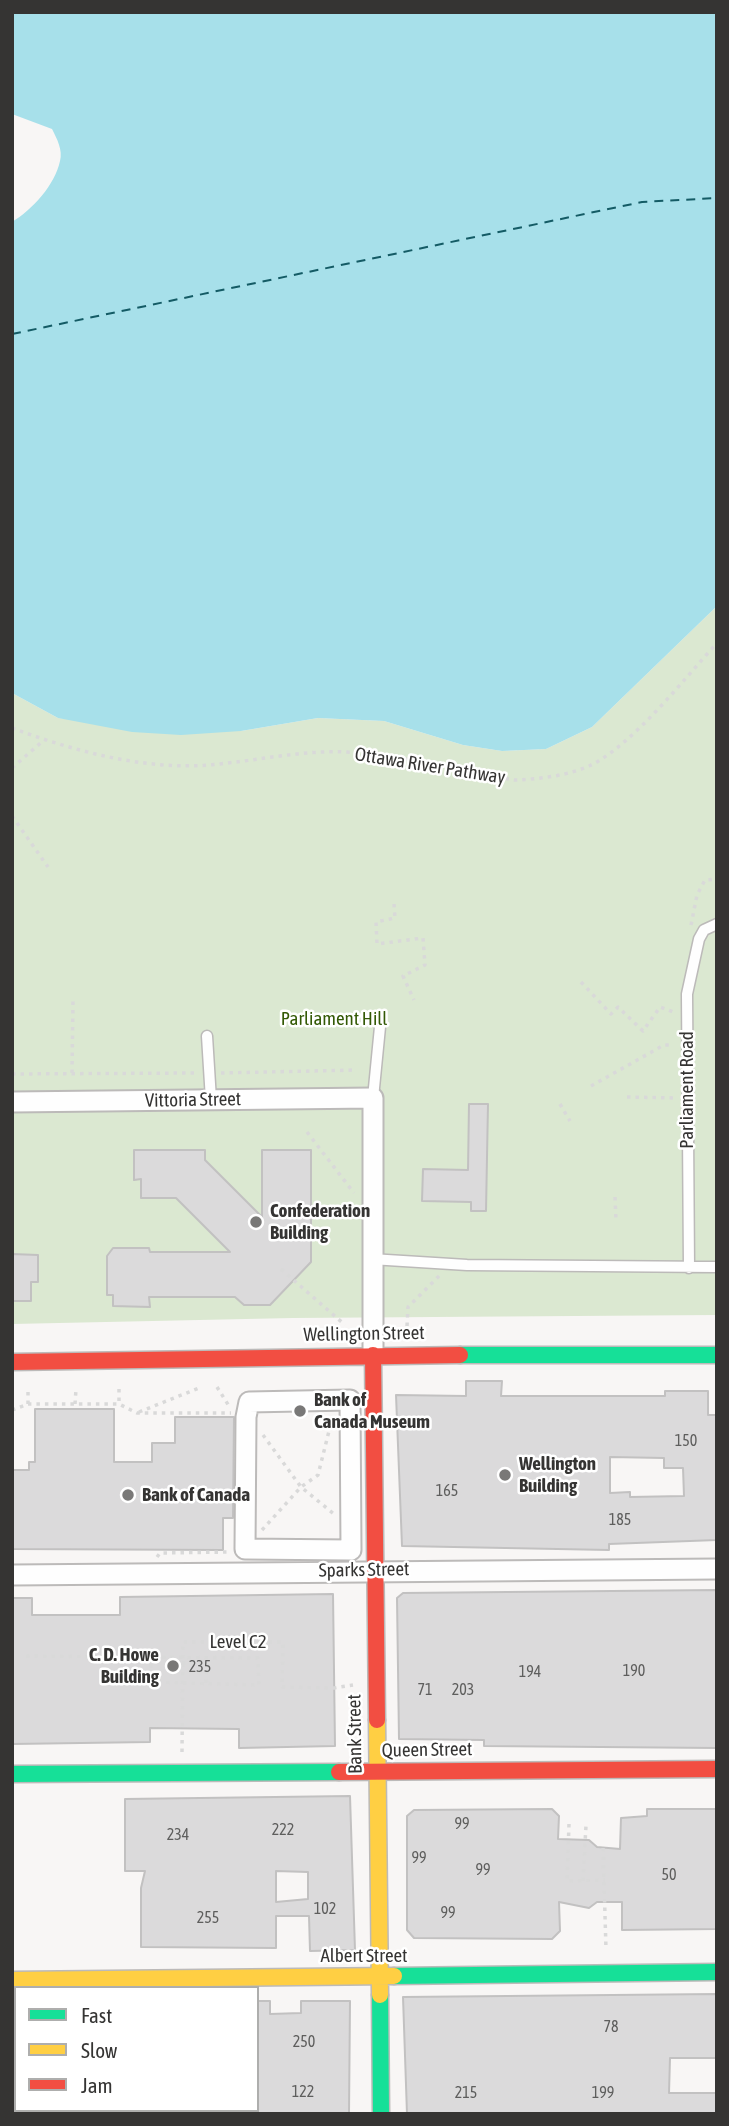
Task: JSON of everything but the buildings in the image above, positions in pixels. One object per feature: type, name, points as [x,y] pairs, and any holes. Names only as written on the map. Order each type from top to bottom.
[{"type":"main road","name":"Wellington Street","points":[[12,1362],[373,1354],[717,1355]]},
{"type":"main road","name":"Bank Street","points":[[373,1354],[381,2114]]},
{"type":"main road","name":"Queen Street","points":[[12,1774],[717,1769]]},
{"type":"main road","name":"Albert Street","points":[[12,1980],[380,1978],[717,1972]]},
{"type":"street","name":"Vittoria Street","points":[[12,1102],[373,1098]]},
{"type":"street","points":[[373,1098],[370,1259],[373,1354]]},
{"type":"street","points":[[337,1400],[350,1400],[351,1550],[245,1549],[246,1417],[249,1402],[337,1400]]},
{"type":"street","name":"Sparks Street","points":[[12,1575],[717,1569]]},
{"type":"lane","name":"Parliament Road","points":[[689,1268],[687,994],[699,939],[704,930],[717,925]]},
{"type":"lane","points":[[373,1098],[380,1027]]},
{"type":"lane","points":[[207,1036],[211,1100]]},
{"type":"lane","points":[[370,1259],[448,1263],[717,1267]]},
{"type":"path","name":"Ottawa River Pathway","points":[[12,728],[44,740],[110,757],[184,765],[208,765],[290,753],[347,752],[504,778],[536,779],[572,771],[603,758],[634,731],[717,643]]},
{"type":"path","points":[[12,768],[44,740]]},
{"type":"path","points":[[12,816],[48,867]]},
{"type":"path","points":[[692,915],[705,880],[717,879]]},
{"type":"path","points":[[394,904],[396,918],[376,922],[377,944],[423,938],[425,965],[403,976],[414,1000]]},
{"type":"path","points":[[581,982],[611,1014],[618,1007],[643,1031],[660,1007],[673,1012]]},
{"type":"path","points":[[72,1073],[73,1000]]},
{"type":"path","points":[[591,1086],[664,1045],[673,1045]]},
{"type":"path","points":[[12,1074],[357,1070]]},
{"type":"path","points":[[627,1097],[686,1098]]},
{"type":"path","points":[[560,1104],[570,1121]]},
{"type":"path","points":[[307,1132],[354,1193]]},
{"type":"path","points":[[615,1196],[616,1222]]},
{"type":"path","points":[[407,1326],[408,1307],[437,1281],[448,1263]]},
{"type":"path","points":[[281,1269],[345,1325]]},
{"type":"path","points":[[217,1387],[233,1413]]},
{"type":"path","points":[[137,1413],[199,1388]]},
{"type":"path","points":[[75,1404],[76,1389]]},
{"type":"path","points":[[12,1410],[28,1404],[119,1404],[119,1389]]},
{"type":"path","points":[[28,1390],[28,1404]]},
{"type":"path","points":[[301,1487],[318,1475],[337,1400]]},
{"type":"path","name":"Level C2","points":[[182,1752],[183,1642],[283,1642],[282,1687],[334,1688],[358,1684]]},
{"type":"path","points":[[26,1656],[207,1660]]},
{"type":"path","points":[[150,1657],[150,1682],[259,1685],[258,1658],[182,1663]]},
{"type":"path","points":[[206,1684],[207,1660]]},
{"type":"path","points":[[569,1824],[567,1881],[605,1880]]},
{"type":"path","points":[[583,1881],[586,1825]]},
{"type":"path","points":[[603,1848],[606,1949]]},
{"type":"green space","name":"Parliament Hill","points":[[717,606],[717,1315],[293,1318],[12,1324],[12,693],[58,718],[241,731],[318,718],[384,721],[463,745],[502,751],[546,749],[592,727]]},
{"type":"water","points":[[12,12],[717,12],[717,606],[592,727],[546,749],[502,751],[463,745],[384,721],[318,718],[241,731],[181,735],[132,732],[58,718],[12,693],[12,222],[35,204],[48,188],[57,170],[61,153],[52,129],[12,114]]},
{"type":"ferry route","points":[[12,334],[642,202],[717,198]]},
{"type":"traffic: fast","points":[[460,1355],[717,1355]]},
{"type":"traffic: fast","points":[[12,1774],[339,1772]]},
{"type":"traffic: fast","points":[[394,1976],[717,1972]]},
{"type":"traffic: fast","points":[[380,1995],[381,2114]]},
{"type":"traffic: slow","points":[[377,1720],[380,1995]]},
{"type":"traffic: slow","points":[[12,1980],[394,1976]]},
{"type":"traffic: jam","points":[[373,1355],[377,1720]]},
{"type":"traffic: jam","points":[[12,1362],[460,1355]]},
{"type":"traffic: jam","points":[[339,1772],[717,1769]]},
{"type":"place","name":"Confederation Building","points":[[256,1222]]},
{"type":"place","name":"Bank of Canada Museum","points":[[300,1411]]},
{"type":"place","name":"Wellington Building","points":[[505,1475]]},
{"type":"place","name":"Bank of Canada","points":[[128,1495]]},
{"type":"place","name":"C. D. Howe Building","points":[[173,1666]]}]
